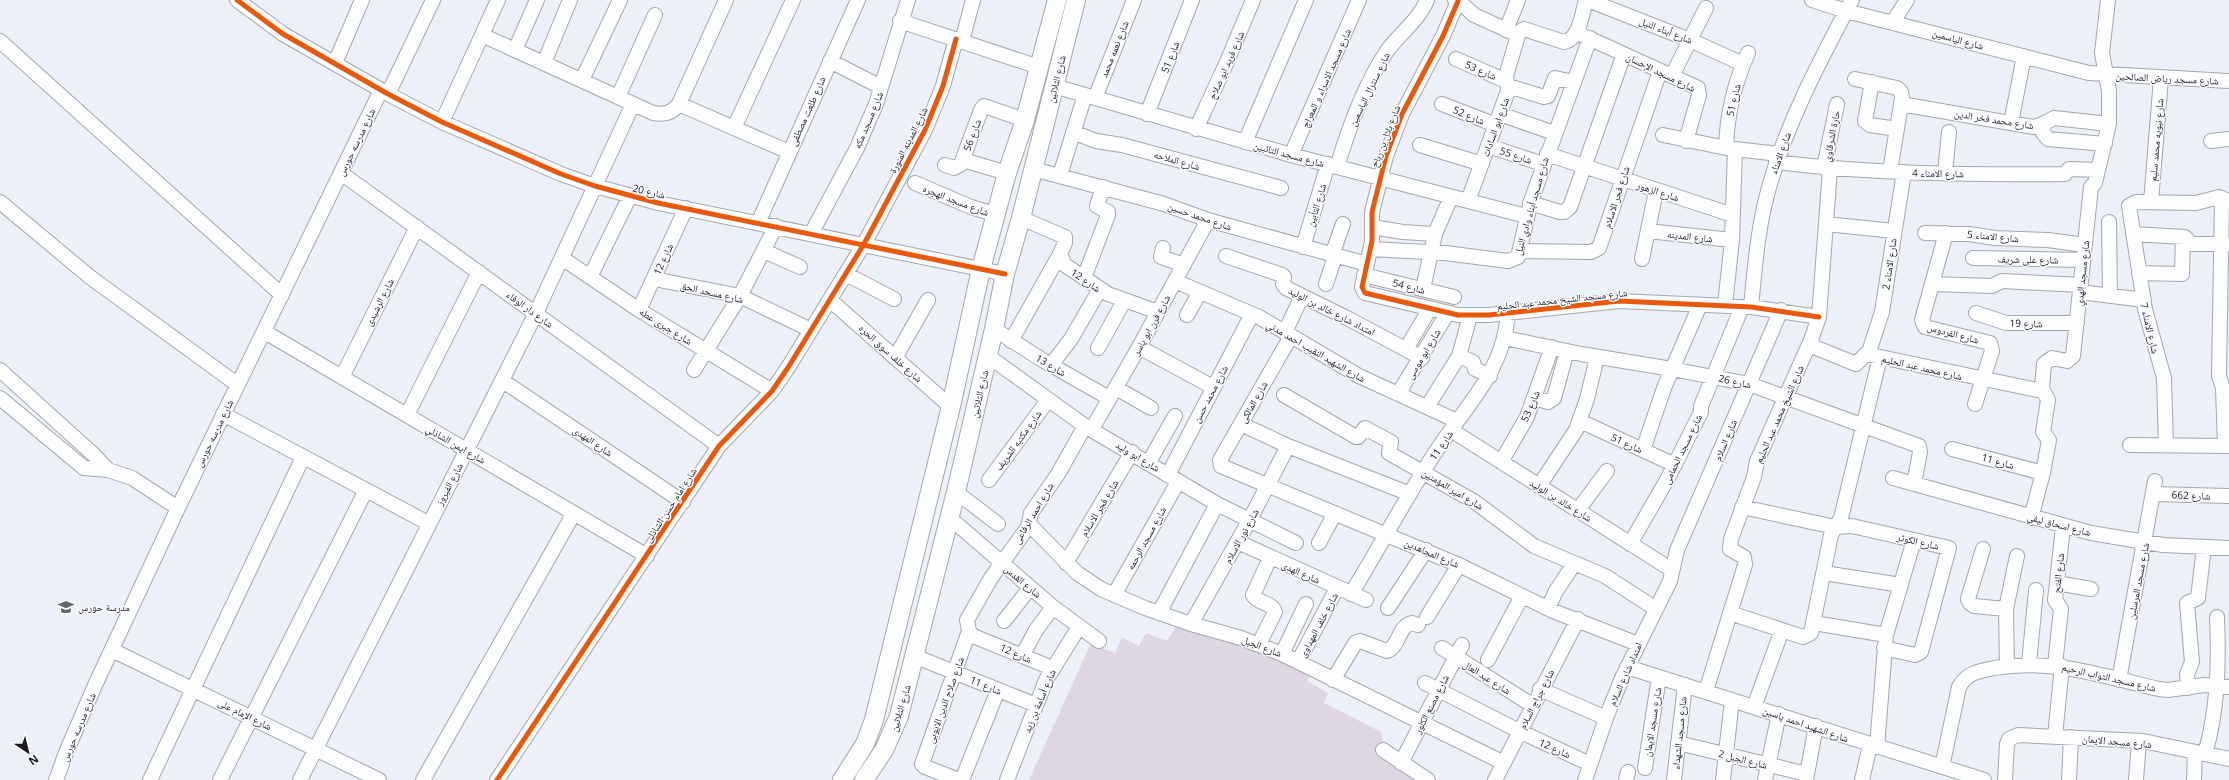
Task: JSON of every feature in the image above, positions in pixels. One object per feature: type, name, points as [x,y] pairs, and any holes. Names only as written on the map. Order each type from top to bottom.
[{"type":"street","name":"شارع 20","points":[[237,0],[283,34],[384,92],[442,122],[528,160],[595,186],[630,196],[1004,274]]},
{"type":"street","points":[[335,64],[362,0]]},
{"type":"street","name":"شارع مدرسه حورس","points":[[56,780],[67,750],[178,508],[265,332],[341,173],[433,0]]},
{"type":"street","points":[[442,122],[498,0]]},
{"type":"street","points":[[515,50],[538,0]]},
{"type":"street","points":[[544,63],[570,0]]},
{"type":"street","points":[[582,80],[620,0]]},
{"type":"street","points":[[734,128],[793,0]]},
{"type":"street","name":"شارع طلعت مصطفى","points":[[758,223],[858,0]]},
{"type":"street","name":"شارع مسجد مكه","points":[[811,234],[857,148],[881,87],[900,21],[908,0]]},
{"type":"street","name":"شارع المدينه المنورة","points":[[864,244],[935,108],[973,0]]},
{"type":"street","name":"شارع الثلاثين","points":[[842,780],[865,744],[874,720],[952,404],[981,268],[1007,173],[1025,120],[1057,0]]},
{"type":"street","name":"شارع الثلاثين","points":[[864,780],[884,750],[895,728],[950,518],[994,329],[1004,274],[1021,218],[1076,0]]},
{"type":"street","name":"شارع نعمه محمد","points":[[1060,175],[1073,132],[1134,0]]},
{"type":"street","name":"شارع 51","points":[[1147,114],[1192,0]]},
{"type":"street","name":"شارع فريد ابو صلاح","points":[[1196,129],[1253,0]]},
{"type":"street","points":[[1245,142],[1306,0]]},
{"type":"street","name":"شارع مسجد الاسراء و المعراج","points":[[1291,155],[1359,0]]},
{"type":"street","name":"شارع سنترال الياسمين","points":[[1333,165],[1379,65],[1397,39],[1418,16],[1427,0]]},
{"type":"street","name":"شارع ابو السادات","points":[[1468,201],[1508,91],[1507,83],[1512,32],[1518,0]]},
{"type":"street","points":[[1462,3],[1474,16],[1512,32],[1524,29],[1564,42],[1572,38],[1576,32],[1587,0]]},
{"type":"street","name":"شارع أبناء النيل","points":[[1587,0],[1690,40],[1746,58]]},
{"type":"street","name":"شارع الياسمين","points":[[1812,0],[1849,5],[1893,22],[2089,73],[2106,75]]},
{"type":"street","points":[[1893,22],[1907,0]]},
{"type":"street","name":"شارع مسجد الهدي","points":[[2031,518],[2043,473],[2049,440],[2043,432],[2048,400],[2042,391],[2046,361],[2052,358],[2066,361],[2073,356],[2090,187],[2095,184],[2109,124],[2110,99],[2102,53],[2108,0]]},
{"type":"street","points":[[482,35],[633,104],[661,114],[668,113],[679,104],[722,1]]},
{"type":"street","name":"شارع بلال بن رباح","points":[[1364,275],[1371,249],[1372,212],[1379,178],[1402,114],[1462,3]]},
{"type":"street","name":"شارع الامناء","points":[[1746,307],[1760,226],[1778,158],[1849,5]]},
{"type":"street","name":"شارع فجر الاسلام","points":[[1520,251],[1595,251],[1601,244],[1621,178],[1666,74],[1690,40],[1706,8]]},
{"type":"street","points":[[618,97],[655,15]]},
{"type":"street","points":[[900,21],[1039,67],[1056,79]]},
{"type":"street","name":"شارع مسجد الإحسان","points":[[1576,32],[1695,87],[1699,91],[1686,141]]},
{"type":"street","name":"شارع مسجد أبناء وادي النيل","points":[[1371,249],[1430,252],[1508,261],[1518,257],[1528,209],[1554,133],[1590,38]]},
{"type":"street","points":[[0,41],[282,295]]},
{"type":"street","points":[[1528,209],[1560,212],[1567,211],[1624,54]]},
{"type":"street","points":[[2010,123],[2024,56]]},
{"type":"street","name":"شارع 51","points":[[1725,305],[1732,240],[1730,106],[1746,58]]},
{"type":"street","name":"شارع 53","points":[[1456,59],[1507,83],[1544,97],[1548,96],[1555,78],[1573,82]]},
{"type":"street","points":[[830,61],[881,87]]},
{"type":"street","name":"شارع مسجد رياض الصالحين","points":[[2106,75],[2229,81]]},
{"type":"street","name":"شارع نبويه محمد سليم","points":[[2151,202],[2161,78]]},
{"type":"street","name":"شارع مسجد التائبين","points":[[1056,79],[1090,97],[1196,129],[1451,197],[1468,201],[1528,209]]},
{"type":"street","points":[[1855,79],[1897,88],[1901,92],[1901,104],[1890,171]]},
{"type":"street","points":[[1872,82],[1865,121],[1870,125],[1897,129]]},
{"type":"street","name":"شارع الفيروز","points":[[300,780],[428,523],[503,381],[536,314],[633,104]]},
{"type":"street","points":[[679,104],[789,152]]},
{"type":"street","name":"شارع 52","points":[[1442,104],[1498,120]]},
{"type":"street","name":"حارة الشرقاوي","points":[[1827,168],[1837,104]]},
{"type":"street","name":"شارع محمد فخر الدين","points":[[1901,104],[2034,127],[2054,118],[2109,124]]},
{"type":"street","name":"شارع 56","points":[[945,165],[957,168],[962,164],[981,110],[984,106],[1025,120]]},
{"type":"street","points":[[1498,120],[1554,133]]},
{"type":"street","points":[[2044,123],[2043,135],[2048,139],[2105,144]]},
{"type":"street","name":"شارع الملاحه","points":[[1073,132],[1096,141],[1122,145],[1281,188]]},
{"type":"street","points":[[1945,173],[1949,132]]},
{"type":"street","name":"شارع الامناء 4","points":[[1663,135],[1686,141],[1827,168],[1904,172],[2065,174],[2070,169],[2098,170]]},
{"type":"street","points":[[2211,141],[2229,139]]},
{"type":"street","points":[[1420,145],[1482,164]]},
{"type":"street","name":"شارع 55","points":[[1488,146],[1545,159]]},
{"type":"street","name":"شارع الزهور","points":[[1545,159],[1584,166],[1732,215]]},
{"type":"street","name":"شارع 56","points":[[963,160],[1007,173]]},
{"type":"street","name":"شارع التأبين","points":[[1303,247],[1333,165]]},
{"type":"street","name":"شارع الشيخ محمد عبد الحليم","points":[[1706,691],[1745,565],[1744,556],[1733,552],[1729,544],[1754,477],[1757,461],[1809,345],[1819,317],[1826,224],[1827,168]]},
{"type":"street","name":"شارع محمد حسين","points":[[1033,169],[1164,204],[1208,220],[1333,255],[1364,275]]},
{"type":"street","name":"شارع الامناء 2","points":[[1814,623],[1831,535],[1841,518],[1863,427],[1904,172]]},
{"type":"street","name":"شارع دار الوفاء","points":[[341,173],[719,446]]},
{"type":"street","name":"شارع مسجد الهجره","points":[[915,183],[971,207],[996,215]]},
{"type":"street","points":[[1084,278],[1108,215],[1108,212],[1097,206],[1103,187]]},
{"type":"street","points":[[1642,259],[1656,191]]},
{"type":"street","points":[[590,277],[630,196]]},
{"type":"street","points":[[1423,289],[1435,234],[1451,197]]},
{"type":"street","points":[[2130,445],[2227,446],[2223,388],[2219,376],[2226,244],[2226,199],[2196,203],[2151,202]]},
{"type":"street","points":[[0,202],[90,277],[238,384]]},
{"type":"street","name":"شارع الامناء 7","points":[[2151,202],[2132,203],[2129,210],[2144,300],[2156,353],[2164,378],[2166,445]]},
{"type":"street","name":"شارع 12","points":[[639,310],[686,208]]},
{"type":"street","points":[[1011,341],[1060,254],[1066,240],[1062,235],[1021,218]]},
{"type":"street","name":"شارع فرن ابو ياسر","points":[[1089,427],[1113,393],[1140,347],[1208,220]]},
{"type":"street","points":[[2109,222],[2110,296]]},
{"type":"street","points":[[1326,284],[1343,224]]},
{"type":"street","points":[[1826,224],[1894,231]]},
{"type":"street","points":[[694,370],[740,296],[776,226]]},
{"type":"street","name":"شارع الرشيدى","points":[[342,377],[417,227]]},
{"type":"street","points":[[1372,227],[1403,232],[1435,234]]},
{"type":"street","name":"شارع المدينه","points":[[1648,231],[1732,240]]},
{"type":"street","name":"شارع الامناء 5","points":[[1925,233],[1974,234],[1995,238],[2048,240],[2085,245]]},
{"type":"street","name":"شارع الفردوس","points":[[1946,233],[1922,320],[1925,327],[1990,343],[1992,351],[1975,404]]},
{"type":"street","points":[[2133,234],[2183,237],[2187,238],[2191,244],[2226,244]]},
{"type":"street","points":[[2139,274],[2182,274],[2183,237]]},
{"type":"street","name":"شارع امام حسن الشاذلى","points":[[497,780],[719,446],[772,391],[812,330],[864,244]]},
{"type":"street","points":[[1163,248],[1161,257],[1184,265]]},
{"type":"street","points":[[764,251],[800,267]]},
{"type":"street","name":"شارع 12","points":[[1060,254],[1065,265],[1100,289],[1124,301],[1158,312]]},
{"type":"street","name":"امتداد شارع خالد بن الوليد","points":[[1226,256],[1282,275],[1284,277],[1283,284],[1286,288],[1422,358]]},
{"type":"street","name":"شارع جبرى عطه","points":[[562,258],[639,310],[772,391]]},
{"type":"street","name":"شارع على شريف","points":[[1973,258],[2083,260]]},
{"type":"street","points":[[407,415],[479,272]]},
{"type":"street","points":[[846,274],[894,299]]},
{"type":"street","name":"شارع مسجد الشيخ محمد عبد الحليم","points":[[1364,275],[1368,296],[1446,314],[1470,316],[1619,301],[1725,305],[1781,310],[1819,317]]},
{"type":"street","name":"شارع 54","points":[[1364,275],[1454,297]]},
{"type":"street","name":"شارع مسجد الحق","points":[[654,279],[740,296],[812,330]]},
{"type":"street","name":"شارع الشهيد النقيب احمد مدني","points":[[1175,281],[1252,314],[1354,373],[1427,407],[1454,426]]},
{"type":"street","points":[[1932,284],[1992,286],[2002,281],[2080,288],[2110,296],[2144,300]]},
{"type":"street","points":[[1051,365],[1071,339],[1100,289]]},
{"type":"street","points":[[1187,315],[1200,292]]},
{"type":"street","name":"شارع المالكى","points":[[1223,468],[1220,460],[1241,424],[1288,334],[1302,296]]},
{"type":"street","name":"شارع خلف سوق الحره","points":[[830,300],[895,358],[952,404]]},
{"type":"street","points":[[895,358],[928,300]]},
{"type":"street","points":[[1098,348],[1124,301]]},
{"type":"street","points":[[1643,450],[1672,368],[1700,305]]},
{"type":"street","name":"شارع مسجد الحمامى","points":[[1630,544],[1675,465],[1701,412],[1700,408],[1713,377],[1746,307]]},
{"type":"street","points":[[1406,349],[1429,310]]},
{"type":"street","name":"شارع السلام","points":[[1672,570],[1677,550],[1781,310]]},
{"type":"street","name":"شارع 11","points":[[1351,594],[1388,534],[1390,526],[1424,472],[1454,426],[1490,376],[1500,357],[1506,338],[1508,313]]},
{"type":"street","name":"شارع 19","points":[[1976,313],[2006,323],[2077,323]]},
{"type":"street","name":"شارع محمد حسن","points":[[1173,478],[1213,387],[1252,314]]},
{"type":"street","name":"شارع ابو موسى","points":[[1398,394],[1422,358],[1446,314]]},
{"type":"street","points":[[1427,407],[1459,356],[1470,316]]},
{"type":"street","name":"شارع 13","points":[[994,329],[1051,365],[1113,393],[1151,408]]},
{"type":"street","name":"شارع ايمن الشاذلي","points":[[265,332],[647,556]]},
{"type":"street","name":"شارع 26","points":[[1506,338],[1597,357],[1672,368],[1750,384],[1863,427],[1919,446],[1920,452],[1914,484]]},
{"type":"street","name":"شارع محمد عبد الحليم","points":[[1809,345],[1856,364],[1860,362],[1863,356],[1874,356],[1982,380],[2042,391]]},
{"type":"street","points":[[1140,347],[1213,387]]},
{"type":"street","name":"شارع 53","points":[[1501,462],[1527,416],[1535,398],[1552,347]]},
{"type":"street","points":[[1535,398],[1548,402],[1554,398],[1567,351]]},
{"type":"street","name":"شارع ابو وليد","points":[[988,356],[1048,400],[1089,427],[1249,522],[1296,543]]},
{"type":"street","points":[[1459,356],[1473,362],[1475,369],[1490,376]]},
{"type":"street","points":[[1539,486],[1572,438],[1580,421],[1597,357]]},
{"type":"street","points":[[0,370],[94,455],[108,470]]},
{"type":"street","name":"شارع المهدى","points":[[503,381],[683,502]]},
{"type":"street","name":"شارع امير المؤمنين","points":[[1284,395],[1356,437],[1358,437],[1365,428],[1390,442],[1389,454],[1424,472],[1487,510],[1516,534],[1534,546],[1605,576],[1656,609]]},
{"type":"street","points":[[0,398],[84,468],[108,470],[144,485],[178,508]]},
{"type":"street","name":"شارع مكتبه الشريف","points":[[989,480],[1048,400]]},
{"type":"street","points":[[952,404],[976,407]]},
{"type":"street","points":[[224,414],[428,523]]},
{"type":"street","points":[[1148,462],[1175,416]]},
{"type":"street","name":"شارع 51","points":[[1580,421],[1675,465]]},
{"type":"street","points":[[1241,424],[1288,446],[1410,494]]},
{"type":"street","name":"شارع خالد بن الوليد","points":[[1454,426],[1501,462],[1672,570]]},
{"type":"street","name":"شارع احمد الرفاعى","points":[[974,634],[967,620],[969,614],[1001,563],[1029,524],[1031,513],[1089,427]]},
{"type":"street","name":"شارع نور الاسلام","points":[[1191,624],[1249,522],[1288,446]]},
{"type":"street","name":"شارع 11","points":[[1952,449],[2043,473]]},
{"type":"street","name":"شارع فجر الاسلام","points":[[1066,563],[1132,452]]},
{"type":"street","points":[[150,780],[303,457]]},
{"type":"street","name":"شارع المجاهدين","points":[[1223,468],[1426,550],[1548,608],[1638,644]]},
{"type":"street","points":[[1578,510],[1607,471]]},
{"type":"street","name":"شارع مسجد الرحمه","points":[[1114,594],[1173,478]]},
{"type":"street","name":"شارع اسحاق ليفي","points":[[1893,478],[2000,507],[2063,527],[2145,543],[2229,548]]},
{"type":"street","name":"شارع 662","points":[[2154,488],[2229,496]]},
{"type":"street","name":"شارع مسجد المرسلين","points":[[2119,680],[2154,488]]},
{"type":"street","points":[[220,780],[366,490]]},
{"type":"street","points":[[956,492],[998,524]]},
{"type":"street","points":[[1159,613],[1217,504]]},
{"type":"street","name":"شارع الكوثر","points":[[1742,507],[1835,527],[1852,526],[1949,548],[1950,551],[1921,652],[1915,655],[1885,642]]},
{"type":"street","points":[[423,780],[574,513]]},
{"type":"street","points":[[1319,543],[1335,513]]},
{"type":"street","name":"شارع القدس","points":[[950,518],[1053,607],[1099,641]]},
{"type":"street","name":"شارع الجبل","points":[[1029,524],[1066,563],[1088,582],[1159,613],[1258,644],[1282,654],[1421,724],[1504,763]]},
{"type":"street","name":"شارع الفتح","points":[[2055,736],[2061,609],[2055,600],[2063,527]]},
{"type":"street","points":[[1862,780],[1874,746],[1885,642],[1914,540]]},
{"type":"street","name":"شارع الهدى","points":[[1238,542],[1270,558],[1366,600]]},
{"type":"street","points":[[2188,688],[2187,674],[2192,662],[2187,603],[2198,598],[2204,547]]},
{"type":"street","points":[[1983,549],[1968,599],[1974,606],[2006,609]]},
{"type":"street","points":[[1388,608],[1426,550]]},
{"type":"street","points":[[2007,666],[2006,609],[2017,556]]},
{"type":"street","points":[[1258,644],[1276,612],[1272,606],[1256,599],[1253,595],[1270,558]]},
{"type":"street","points":[[1548,608],[1556,591],[1574,564]]},
{"type":"street","points":[[1333,680],[1356,642],[1360,641],[1387,651],[1394,647],[1404,627],[1408,624],[1422,621],[1459,565]]},
{"type":"street","name":"امتداد شارع السلام","points":[[1585,780],[1606,718],[1627,667],[1670,581],[1672,570]]},
{"type":"street","points":[[1824,573],[1900,585]]},
{"type":"street","points":[[2057,583],[2091,589]]},
{"type":"street","points":[[1004,621],[1030,588]]},
{"type":"street","name":"شارع خلف المهداوى","points":[[1298,662],[1337,588]]},
{"type":"street","points":[[2029,664],[2036,590]]},
{"type":"street","points":[[1488,660],[1522,596]]},
{"type":"street","points":[[1282,654],[1306,604]]},
{"type":"street","points":[[1022,656],[1036,630],[1053,607]]},
{"type":"street","points":[[1730,613],[1803,638],[1811,633],[1814,623],[1885,642]]},
{"type":"street","points":[[2194,780],[2200,753],[2211,731],[2223,686],[2223,641],[2217,617]]},
{"type":"street","name":"شارع جراج السلام","points":[[1495,780],[1540,689],[1578,619]]},
{"type":"street","name":"شارع أسامة بن زيد","points":[[1006,780],[1052,668],[1079,627]]},
{"type":"street","points":[[1754,707],[1782,630]]},
{"type":"street","name":"شارع 12","points":[[974,634],[1052,668]]},
{"type":"street","name":"شارع صلاح الدين الايوبى","points":[[960,780],[925,767],[922,762],[954,672],[974,634]]},
{"type":"street","name":"شارع عبد العال","points":[[1442,648],[1458,651],[1532,705]]},
{"type":"street","name":"شارع الإمام على","points":[[112,650],[379,780]]},
{"type":"street","name":"شارع مصنع الكلور","points":[[1401,763],[1458,651]]},
{"type":"street","name":"شارع 11","points":[[914,656],[1036,705]]},
{"type":"street","name":"شارع مسجد التواب الرحيم","points":[[1942,767],[1959,688],[1963,679],[1970,674],[1979,671],[2029,664],[2058,666],[2168,690],[2204,685],[2223,686]]},
{"type":"street","name":"شارع الشهيد احمد ياسين","points":[[1627,667],[1942,767],[1963,777],[1984,780]]},
{"type":"street","name":"شارع مسجد الايمان","points":[[1645,768],[1659,677]]},
{"type":"street","points":[[1425,683],[1519,731]]},
{"type":"street","name":"شارع مسجد الشهداء","points":[[1676,779],[1678,743],[1685,685]]},
{"type":"street","points":[[1540,689],[1606,718]]},
{"type":"street","points":[[960,780],[998,690]]},
{"type":"street","points":[[1723,780],[1732,700]]},
{"type":"street","points":[[1765,780],[1779,714]]},
{"type":"street","points":[[1807,777],[1816,726]]},
{"type":"street","name":"شارع 12","points":[[1519,731],[1590,764]]},
{"type":"street","name":"شارع مسجد الايمان","points":[[2005,780],[2007,744],[2009,739],[2018,735],[2139,741],[2229,759]]},
{"type":"street","points":[[2069,780],[2071,737]]},
{"type":"street","points":[[2136,780],[2139,741]]},
{"type":"street","name":"شارع الجبل 2","points":[[1678,743],[1768,765],[1807,777]]},
{"type":"street","points":[[1383,750],[1428,780]]},
{"type":"shaded area","points":[[1180,620],[1312,670],[1307,681],[1328,693],[1324,703],[1381,732],[1385,749],[1417,780],[1029,780],[1091,643],[1115,653],[1122,637],[1139,646],[1146,633],[1167,641]]},
{"type":"cycle path","points":[[237,0],[283,34],[388,94],[442,122],[561,174],[595,186],[658,203],[1005,274]]},
{"type":"cycle path","points":[[1458,1],[1443,36],[1402,114],[1386,156],[1372,212],[1372,241],[1362,287],[1365,293],[1458,315],[1489,315],[1619,301],[1751,307],[1819,317]]},
{"type":"cycle path","points":[[497,780],[719,446],[772,391],[789,366],[864,244],[925,130],[943,86],[956,39]]},
{"type":"place","name":"مدرسة حورس","points":[[66,607]]}]
